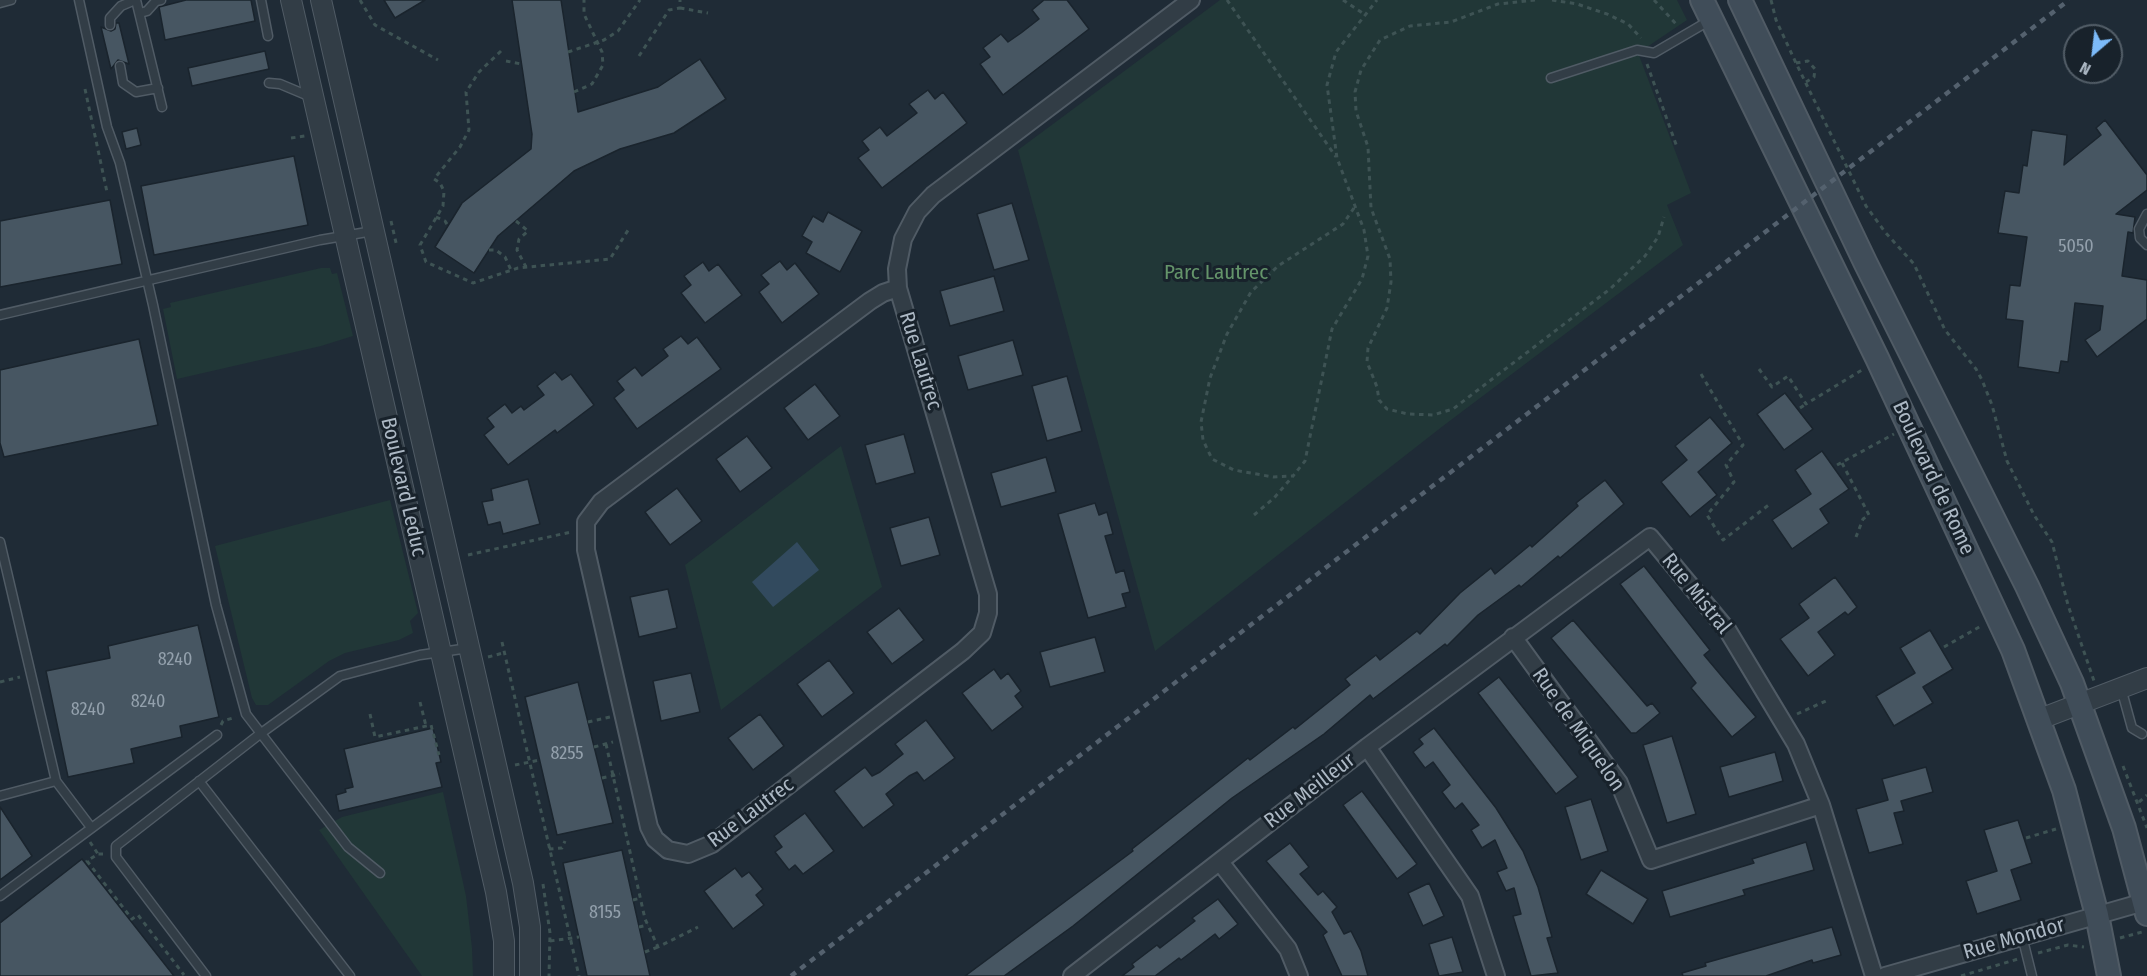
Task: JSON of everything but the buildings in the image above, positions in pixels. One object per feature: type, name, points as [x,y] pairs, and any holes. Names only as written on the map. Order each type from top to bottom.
[{"type":"main road","name":"Boulevard de Rome","points":[[1740,0],[1865,262],[2027,586],[2080,703],[2124,828],[2146,906]]},
{"type":"main road","name":"Boulevard de Rome","points":[[1707,10],[1961,537],[2013,650],[2064,790],[2097,915],[2109,976]]},
{"type":"street","name":"Boulevard Leduc","points":[[291,0],[498,902],[503,935],[504,976]]},
{"type":"street","name":"Boulevard Leduc","points":[[321,0],[374,231],[478,652],[526,897],[531,941],[530,976]]},
{"type":"street","name":"Rue Lautrec","points":[[898,288],[870,301],[605,499],[588,517],[584,532],[586,550],[652,834],[668,850],[683,854],[693,853],[712,844],[963,651],[982,633],[988,613],[988,594],[898,288],[897,269],[903,239],[917,212],[928,200],[1191,0]]},
{"type":"street","name":"Rue Mistral","points":[[1367,747],[1650,537],[1728,631],[1796,744],[1821,805],[1874,976]]},
{"type":"street","name":"Rue de Miquelon","points":[[1513,637],[1618,783],[1651,860],[1821,805]]},
{"type":"street","points":[[2040,719],[2147,678]]},
{"type":"street","name":"Rue Meilleur","points":[[1072,976],[1367,747],[1470,896],[1496,976]]},
{"type":"street","points":[[1220,862],[1288,949],[1299,976]]},
{"type":"street","name":"Rue Mondor","points":[[1885,976],[2097,915],[2146,906]]},
{"type":"lane","points":[[0,3],[11,0]]},
{"type":"lane","points":[[79,0],[107,127],[120,164],[147,280],[207,566],[246,714],[348,847],[380,873]]},
{"type":"lane","points":[[110,25],[110,18],[121,6],[135,0],[162,107]]},
{"type":"lane","points":[[140,13],[147,11],[156,1],[161,0]]},
{"type":"lane","points":[[261,0],[268,36]]},
{"type":"lane","points":[[1551,78],[1637,50],[1654,53],[1686,35],[1707,10]]},
{"type":"lane","points":[[120,66],[123,83],[135,92],[158,88]]},
{"type":"lane","points":[[268,83],[280,84],[314,99]]},
{"type":"lane","points":[[2147,214],[2139,229],[2140,238],[2147,245]]},
{"type":"lane","points":[[0,315],[147,280],[374,231]]},
{"type":"lane","points":[[0,543],[56,782],[90,826]]},
{"type":"lane","points":[[206,976],[114,855],[118,844],[260,734],[346,673],[420,655],[441,652],[478,652]]},
{"type":"lane","points":[[2121,688],[2132,728],[2142,734]]},
{"type":"lane","points":[[0,896],[90,826],[217,735]]},
{"type":"lane","points":[[199,781],[350,976]]},
{"type":"lane","points":[[0,796],[56,782]]},
{"type":"lane","points":[[2022,936],[2032,976]]},
{"type":"path","points":[[360,0],[375,25],[438,60]]},
{"type":"path","points":[[574,92],[592,84],[603,65],[602,52],[586,21],[584,0]]},
{"type":"path","points":[[568,52],[598,42],[618,31],[640,0]]},
{"type":"path","points":[[680,0],[680,8]]},
{"type":"path","points":[[1227,0],[1337,158]]},
{"type":"path","points":[[1343,0],[1364,14]]},
{"type":"path","points":[[1254,515],[1274,498],[1305,461],[1332,329],[1362,279],[1368,256],[1364,230],[1337,158],[1327,85],[1336,52],[1377,0]]},
{"type":"path","points":[[1535,0],[1497,2],[1451,22],[1410,26],[1395,32],[1380,40],[1361,70],[1355,92],[1356,111],[1368,147],[1371,208],[1390,259],[1391,282],[1387,308],[1368,348],[1367,362],[1377,387],[1379,400],[1387,409],[1408,414],[1433,415],[1453,409],[1610,290],[1645,256],[1659,237],[1664,217]]},
{"type":"path","points":[[1552,0],[1577,4],[1628,24],[1654,53]]},
{"type":"path","points":[[1654,0],[1686,35]]},
{"type":"path","points":[[1771,0],[1776,20],[1866,206],[1885,232],[1914,264],[1945,330],[1977,369],[1992,405],[2007,461],[2034,515],[2052,542],[2068,605],[2092,677]]},
{"type":"path","points":[[639,56],[669,10],[680,8],[708,13]]},
{"type":"path","points":[[501,51],[479,72],[466,92],[469,130],[460,147],[434,179],[440,183],[444,191],[442,206],[420,245],[426,262],[473,284],[526,267],[610,259],[630,227]]},
{"type":"path","points":[[1642,51],[1677,147]]},
{"type":"path","points":[[506,61],[521,64]]},
{"type":"path","points":[[1796,63],[1808,61],[1815,69],[1814,77],[1806,82]]},
{"type":"path","points":[[291,138],[310,135]]},
{"type":"path","points":[[1293,476],[1273,477],[1234,470],[1212,459],[1203,440],[1201,422],[1210,378],[1227,334],[1251,292],[1278,266],[1343,224],[1354,208]]},
{"type":"path","points":[[436,217],[446,221],[448,226]]},
{"type":"path","points":[[390,218],[395,236]]},
{"type":"path","points":[[516,221],[528,231],[519,239],[517,250],[526,267]]},
{"type":"path","points":[[489,250],[496,250],[506,258],[511,270]]},
{"type":"path","points":[[1759,369],[1772,387],[1788,376],[1806,404]]},
{"type":"path","points":[[1800,408],[1864,369]]},
{"type":"path","points":[[1701,374],[1743,445],[1726,465],[1734,482],[1707,515],[1723,540],[1770,504]]},
{"type":"path","points":[[1856,537],[1863,519],[1869,515],[1839,464],[1895,433]]},
{"type":"path","points":[[468,555],[572,532]]},
{"type":"path","points":[[1944,647],[1985,624]]},
{"type":"path","points":[[502,642],[528,763],[579,976]]},
{"type":"path","points":[[478,652],[503,653]]},
{"type":"path","points":[[0,682],[25,676]]},
{"type":"path","points":[[1782,721],[1828,700]]},
{"type":"path","points":[[420,702],[426,726]]},
{"type":"path","points":[[217,735],[223,721],[246,714]]},
{"type":"path","points":[[370,714],[375,737],[379,739],[431,725],[439,755]]},
{"type":"path","points":[[588,722],[624,714]]},
{"type":"path","points":[[594,747],[606,744],[640,898],[648,925],[658,947]]},
{"type":"path","points":[[516,765],[540,760]]},
{"type":"path","points":[[602,778],[613,776]]},
{"type":"path","points":[[2139,802],[2147,795]]},
{"type":"path","points":[[2026,838],[2059,828]]},
{"type":"path","points":[[549,849],[562,848],[566,841]]},
{"type":"path","points":[[114,855],[98,854],[87,861],[132,920],[144,910]]},
{"type":"path","points":[[633,900],[640,898]]},
{"type":"path","points":[[138,915],[184,975]]},
{"type":"path","points":[[639,927],[648,925]]},
{"type":"path","points":[[645,952],[698,927]]},
{"type":"path","points":[[550,940],[570,936],[579,937]]},
{"type":"path","points":[[2116,939],[2132,936]]},
{"type":"path","name":"Rue Mondor","points":[[2037,954],[2068,945],[2083,948]]},
{"type":"path","name":"Rue Mondor","points":[[1961,976],[2016,960]]},
{"type":"green space","name":"Parc Lautrec","points":[[1220,0],[1677,0],[1687,20],[1647,47],[1637,50],[1691,193],[1667,205],[1683,245],[1443,426],[1155,651],[1018,150]]},
{"type":"green space","points":[[321,268],[330,268],[332,274],[337,273],[353,336],[321,346],[177,379],[163,309],[171,307],[170,303]]},
{"type":"green space","points":[[841,446],[882,587],[721,710],[685,565]]},
{"type":"green space","points":[[390,500],[418,613],[410,621],[413,633],[399,640],[345,653],[329,661],[268,705],[256,705],[252,698],[215,546]]},
{"type":"green space","points":[[443,792],[466,896],[473,976],[422,976],[319,830],[342,817]]},
{"type":"water","points":[[797,542],[819,570],[773,607],[752,582]]},
{"type":"railway","points":[[791,976],[2069,0]]}]
